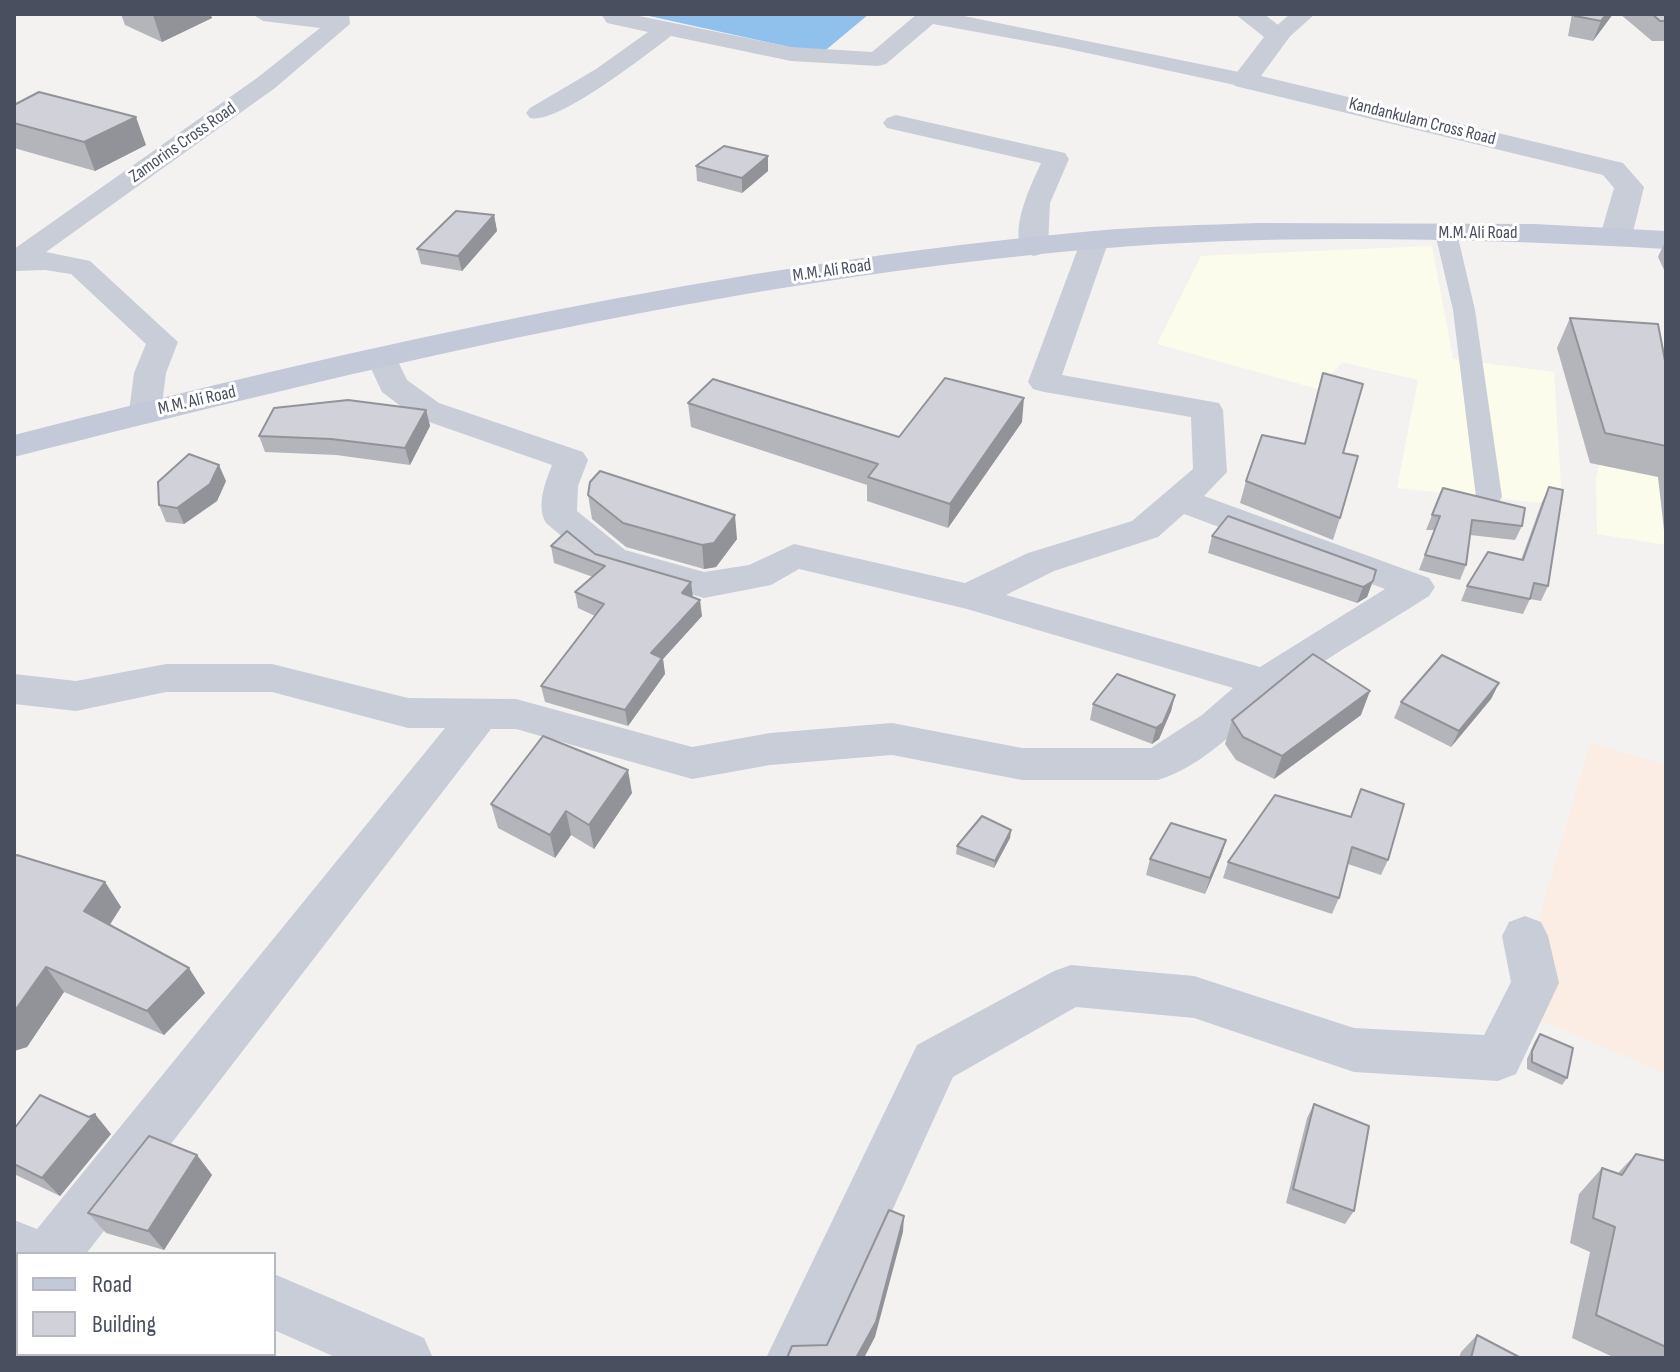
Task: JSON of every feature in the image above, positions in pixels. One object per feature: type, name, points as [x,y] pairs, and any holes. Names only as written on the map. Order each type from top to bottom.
[{"type":"main road","name":"M.M. Ali Road","points":[[14,446],[145,412],[565,316],[868,266],[1095,240],[1258,232],[1616,236],[1666,240]]},
{"type":"street","points":[[263,14],[338,19]]},
{"type":"street","points":[[612,14],[615,18],[791,54],[878,59],[928,16],[1064,41],[1244,80],[1278,35],[1304,14]]},
{"type":"street","points":[[1247,14],[1278,35]]},
{"type":"street","name":"Zamorins Cross Road","points":[[15,262],[266,83],[338,19]]},
{"type":"street","points":[[539,113],[604,74],[666,29]]},
{"type":"street","name":"Kandankulam Cross Road","points":[[1244,80],[1613,169],[1629,187],[1616,236]]},
{"type":"street","points":[[896,123],[1056,159],[1036,203],[1034,247]]},
{"type":"street","points":[[1446,233],[1464,310],[1489,497]]},
{"type":"street","points":[[969,597],[1041,562],[1145,529],[1210,472],[1207,410],[1044,382],[1095,240]]},
{"type":"street","points":[[15,262],[45,261],[80,267],[162,342],[150,373],[145,412]]},
{"type":"street","points":[[382,358],[393,385],[427,410],[571,460],[561,486],[559,515],[612,559],[704,585],[758,576],[794,556],[969,597],[1265,683]]},
{"type":"street","points":[[14,689],[76,696],[166,678],[272,678],[408,713],[516,714],[692,763],[770,749],[892,739],[1022,764],[1158,764],[1217,726],[1265,683],[1416,587],[1178,499]]},
{"type":"street","points":[[54,1252],[479,715]]},
{"type":"street","points":[[795,1358],[935,1061],[1071,986],[1194,997],[1354,1050],[1498,1058],[1535,983],[1525,936]]},
{"type":"street","points":[[276,1303],[404,1358]]},
{"type":"shaded area","points":[[1432,246],[1453,359],[1554,372],[1562,505],[1397,488],[1418,380],[1342,362],[1318,389],[1157,344],[1201,256]]},
{"type":"shaded area","points":[[1610,417],[1666,426],[1666,545],[1597,534],[1596,479]]},
{"type":"shaded area","points":[[1590,743],[1666,765],[1666,1074],[1513,1008]]},
{"type":"water","points":[[640,14],[869,14],[821,54]]},
{"type":"building","points":[[1576,14],[1606,14],[1601,21]]},
{"type":"building","points":[[1652,14],[1666,14],[1666,21],[1660,21]]},
{"type":"building","points":[[39,92],[136,117],[84,142],[14,123],[14,105]]},
{"type":"building","points":[[724,146],[768,156],[742,178],[696,166]]},
{"type":"building","points":[[456,211],[494,215],[458,256],[417,249]]},
{"type":"building","points":[[1570,318],[1658,324],[1666,366],[1666,446],[1605,433]]},
{"type":"building","points":[[1323,373],[1363,384],[1343,453],[1358,456],[1340,518],[1246,481],[1262,435],[1305,444]]},
{"type":"building","points":[[945,378],[1024,398],[950,504],[868,477],[878,464],[688,403],[713,379],[899,437]]},
{"type":"building","points":[[348,400],[426,410],[405,448],[331,439],[259,436],[274,408]]},
{"type":"building","points":[[189,454],[219,465],[210,484],[177,508],[159,505],[158,482]]},
{"type":"building","points":[[600,471],[735,515],[714,543],[702,545],[623,523],[588,495],[590,482]]},
{"type":"building","points":[[1549,487],[1563,490],[1548,586],[1534,583],[1530,599],[1467,586],[1488,552],[1523,560]]},
{"type":"building","points":[[1443,488],[1525,508],[1522,526],[1472,520],[1466,565],[1425,555],[1440,516],[1432,515]]},
{"type":"building","points":[[1228,516],[1376,570],[1373,581],[1363,587],[1212,536]]},
{"type":"building","points":[[567,531],[595,554],[691,582],[682,593],[700,600],[651,653],[662,658],[625,710],[541,686],[604,604],[575,592],[605,566],[551,546]]},
{"type":"building","points":[[1313,654],[1370,691],[1282,756],[1243,737],[1232,720]]},
{"type":"building","points":[[1442,655],[1499,683],[1459,731],[1401,702]]},
{"type":"building","points":[[1117,674],[1175,695],[1163,723],[1156,728],[1093,704]]},
{"type":"building","points":[[543,736],[628,770],[589,825],[566,811],[550,835],[491,804]]},
{"type":"building","points":[[1361,789],[1404,804],[1388,860],[1352,847],[1339,898],[1228,862],[1275,795],[1351,817]]},
{"type":"building","points":[[982,816],[1011,830],[995,861],[957,846]]},
{"type":"building","points":[[1171,823],[1226,840],[1210,878],[1150,859]]},
{"type":"building","points":[[17,855],[105,882],[84,911],[189,968],[147,1011],[46,967],[14,1012],[14,857]]},
{"type":"building","points":[[1540,1034],[1573,1048],[1567,1078],[1532,1062],[1532,1051]]},
{"type":"building","points":[[40,1095],[89,1117],[95,1114],[42,1178],[14,1164],[14,1129]]},
{"type":"building","points":[[1314,1104],[1369,1126],[1354,1211],[1293,1189]]},
{"type":"building","points":[[149,1136],[197,1155],[148,1231],[88,1213]]},
{"type":"building","points":[[1636,1154],[1666,1161],[1666,1347],[1596,1315],[1615,1227],[1593,1218],[1602,1168],[1622,1175]]},
{"type":"building","points":[[889,1210],[904,1216],[876,1322],[856,1358],[787,1358],[792,1346],[827,1345]]},
{"type":"building","points":[[1477,1335],[1521,1358],[1471,1358]]}]
